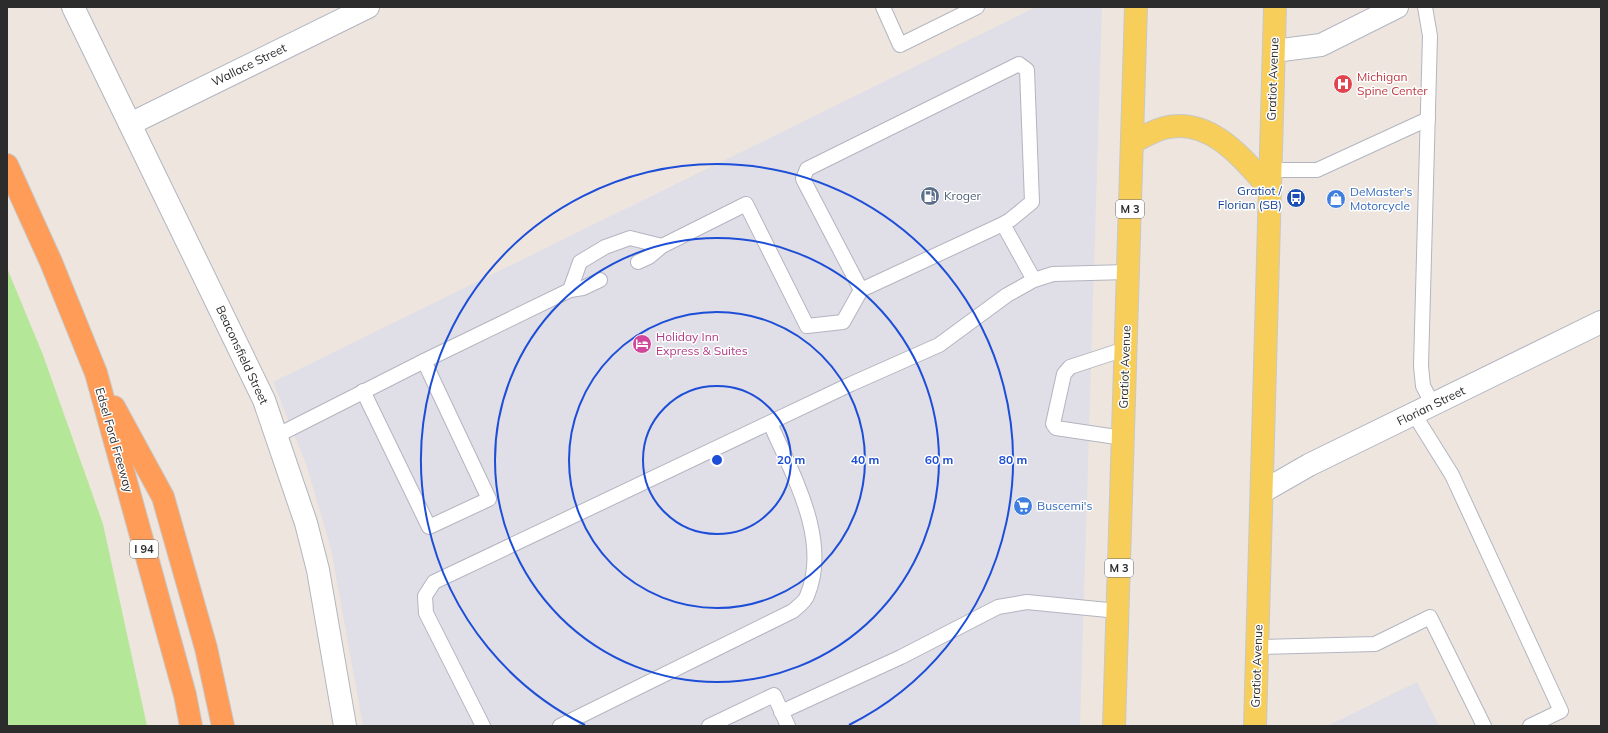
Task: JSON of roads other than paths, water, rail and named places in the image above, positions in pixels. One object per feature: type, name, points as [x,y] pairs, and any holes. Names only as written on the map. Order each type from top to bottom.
[{"type":"highway","name":"Edsel Ford Freeway","points":[[7,165],[51,262],[96,373],[185,695],[191,726]]},
{"type":"highway","points":[[96,373],[163,497],[206,648],[223,726]]},
{"type":"main road","name":"Gratiot Avenue","points":[[1114,725],[1136,7]]},
{"type":"main road","name":"Gratiot Avenue","points":[[1255,726],[1275,7]]},
{"type":"main road","points":[[1133,142],[1148,134],[1165,128],[1184,127],[1201,130],[1218,138],[1270,180]]},
{"type":"street","name":"Beaconsfield Street","points":[[73,7],[264,400],[306,523],[318,570],[345,726]]},
{"type":"street","name":"Wallace Street","points":[[130,124],[368,7]]},
{"type":"street","points":[[1274,51],[1321,45],[1397,7]]},
{"type":"street","name":"Florian Street","points":[[1262,492],[1309,465],[1601,322]]},
{"type":"lane","points":[[883,7],[900,45],[977,7]]},
{"type":"lane","points":[[1425,7],[1430,36],[1421,366],[1423,410],[1561,711],[1530,726]]},
{"type":"lane","points":[[638,262],[649,257],[662,246],[746,204],[808,326],[844,322],[861,290],[1003,224],[1032,202],[1027,70],[1019,64],[807,169],[803,179],[861,290]]},
{"type":"lane","points":[[1270,180],[1317,170],[1428,119]]},
{"type":"lane","points":[[1003,224],[1034,280]]},
{"type":"lane","points":[[570,290],[580,262],[605,246],[630,238],[662,246]]},
{"type":"lane","points":[[483,726],[426,613],[425,596],[434,582],[851,384],[939,344],[1008,295],[1034,280],[1053,274],[1128,272]]},
{"type":"lane","points":[[276,436],[424,361],[570,290],[583,288],[600,280]]},
{"type":"lane","points":[[1123,438],[1056,428],[1053,424],[1064,374],[1070,367],[1125,350]]},
{"type":"lane","points":[[364,391],[429,528],[489,499],[424,361]]},
{"type":"lane","points":[[560,726],[793,611],[807,597],[813,574],[815,548],[808,513],[770,423]]},
{"type":"lane","points":[[781,712],[901,657],[998,607],[1027,602],[1118,611]]},
{"type":"lane","points":[[1258,647],[1375,644],[1430,617],[1484,726]]},
{"type":"lane","points":[[709,726],[774,695],[788,726]]},
{"type":"place","name":"Michigan Spine Center","points":[[1343,84]]},
{"type":"place","name":"Kroger","points":[[930,196]]},
{"type":"place","name":"Gratiot / Florian (SB)","points":[[1296,198]]},
{"type":"place","name":"DeMaster's Motorcycle","points":[[1336,199]]},
{"type":"place","name":"Holiday Inn Express & Suites","points":[[642,344]]},
{"type":"place","name":"Buscemi's","points":[[1023,506]]}]
